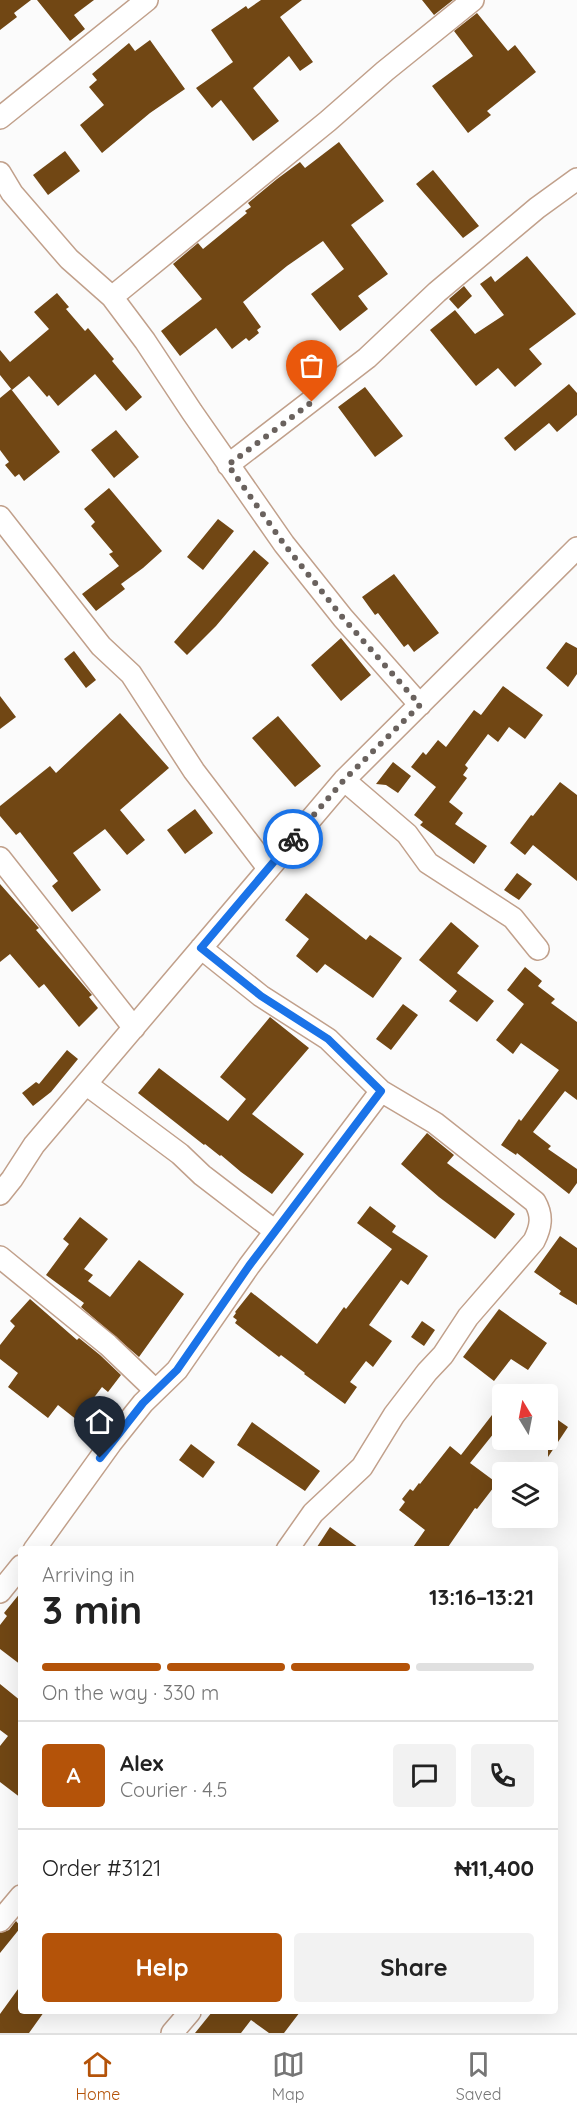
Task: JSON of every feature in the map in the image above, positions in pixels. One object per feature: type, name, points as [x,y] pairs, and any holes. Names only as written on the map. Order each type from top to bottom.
[{"type":"street","points":[[0,118],[147,0]]},
{"type":"street","points":[[112,297],[473,0]]},
{"type":"street","points":[[0,172],[12,193],[69,259],[112,297],[145,341],[284,544],[343,618],[420,705]]},
{"type":"street","points":[[228,465],[367,358],[446,285],[537,208],[577,179]]},
{"type":"street","points":[[0,517],[100,646],[131,674],[194,771],[268,867]]},
{"type":"street","points":[[4,1180],[344,780],[577,548]]},
{"type":"street","points":[[344,780],[407,834],[428,862],[513,918],[538,950]]},
{"type":"street","points":[[0,858],[134,1028]]},
{"type":"street","points":[[201,948],[261,996],[328,1039],[381,1091],[435,1123],[535,1202],[540,1211],[540,1230],[527,1251],[468,1317],[443,1355],[394,1415],[362,1467],[313,1513],[290,1546]]},
{"type":"street","points":[[86,1084],[180,1154],[202,1175],[275,1231]]},
{"type":"street","points":[[37,1546],[111,1443],[155,1390],[177,1370],[275,1231],[381,1091]]},
{"type":"street","points":[[0,1257],[108,1345],[155,1390]]},
{"type":"street","points":[[0,1592],[18,1570]]},
{"type":"street","points":[[0,1921],[18,1900]]},
{"type":"street","points":[[172,2033],[188,2014]]},
{"type":"building","points":[[0,0],[31,0],[14,13],[17,17],[0,30]]},
{"type":"building","points":[[37,0],[94,0],[74,15],[85,29],[70,41]]},
{"type":"building","points":[[261,0],[302,0],[280,17],[313,62],[300,71],[289,56],[253,88],[279,121],[253,141],[221,100],[212,108],[196,88],[233,62],[211,30],[246,6],[248,9]]},
{"type":"building","points":[[422,0],[453,0],[434,15]]},
{"type":"building","points":[[477,13],[508,51],[515,45],[536,72],[487,111],[491,115],[468,133],[432,86],[473,56],[454,31]]},
{"type":"building","points":[[150,40],[185,89],[150,113],[102,153],[80,125],[104,105],[89,87],[97,80],[92,74],[129,43],[135,51]]},
{"type":"building","points":[[339,142],[384,201],[351,225],[388,274],[358,296],[368,309],[340,331],[311,294],[344,269],[323,241],[287,266],[243,302],[261,327],[257,330],[259,333],[249,341],[246,338],[232,349],[216,328],[180,356],[161,331],[202,299],[173,264],[198,243],[203,249],[247,213],[245,211],[251,207],[248,203],[300,162],[305,168]]},
{"type":"building","points":[[65,151],[80,171],[48,195],[33,175]]},
{"type":"building","points":[[433,170],[479,226],[463,238],[416,184]]},
{"type":"building","points":[[527,256],[576,314],[529,349],[542,364],[515,387],[498,368],[476,386],[430,330],[455,310],[475,334],[504,315],[480,284],[491,276],[495,282]]},
{"type":"building","points":[[464,286],[472,296],[458,309],[449,299]]},
{"type":"building","points":[[57,293],[69,307],[66,309],[85,331],[88,328],[142,397],[126,411],[95,374],[58,406],[29,376],[12,390],[0,375],[0,350],[10,362],[49,329],[34,312]]},
{"type":"building","points":[[569,384],[577,393],[577,415],[557,432],[549,423],[515,451],[504,438]]},
{"type":"building","points":[[365,387],[403,436],[375,457],[338,407]]},
{"type":"building","points":[[11,389],[60,452],[24,481],[19,474],[15,477],[5,465],[9,462],[0,450],[0,398]]},
{"type":"building","points":[[116,430],[139,457],[114,478],[91,450]]},
{"type":"building","points":[[109,488],[162,551],[121,584],[125,589],[96,611],[82,594],[119,566],[109,554],[113,552],[91,526],[95,522],[84,509]]},
{"type":"building","points":[[218,519],[234,531],[203,570],[187,557]]},
{"type":"building","points":[[254,550],[269,563],[216,626],[187,655],[174,642]]},
{"type":"building","points":[[394,574],[439,633],[414,652],[408,644],[404,647],[378,613],[375,615],[362,597]]},
{"type":"building","points":[[341,638],[371,675],[341,701],[311,665]]},
{"type":"building","points":[[566,642],[577,648],[577,674],[568,687],[546,668]]},
{"type":"building","points":[[74,651],[96,680],[86,688],[64,659]]},
{"type":"building","points":[[503,686],[543,715],[525,739],[509,727],[498,742],[488,734],[465,765],[468,768],[463,775],[467,778],[449,802],[463,813],[455,824],[487,846],[474,864],[420,825],[423,822],[414,815],[436,787],[411,767],[423,752],[426,755],[438,740],[446,747],[474,710],[481,715]]},
{"type":"building","points":[[0,696],[16,717],[0,729]]},
{"type":"building","points":[[120,713],[169,768],[120,810],[145,840],[127,855],[105,829],[73,853],[101,890],[72,912],[52,886],[58,881],[20,832],[16,835],[0,816],[0,806],[50,766],[56,773]]},
{"type":"building","points":[[278,716],[321,766],[295,787],[252,738]]},
{"type":"building","points":[[393,762],[411,776],[398,793],[386,785],[376,784]]},
{"type":"building","points":[[560,782],[577,795],[577,881],[533,845],[525,855],[510,843]]},
{"type":"building","points":[[195,809],[213,833],[185,854],[167,830]]},
{"type":"building","points":[[517,873],[532,884],[519,900],[504,890]]},
{"type":"building","points":[[0,884],[39,928],[36,930],[92,995],[89,997],[98,1008],[79,1027],[44,984],[39,988],[10,954],[0,962]]},
{"type":"building","points":[[306,893],[366,940],[370,935],[402,958],[373,998],[325,964],[317,973],[296,956],[309,939],[285,920]]},
{"type":"building","points":[[451,922],[479,946],[457,973],[494,1001],[477,1022],[449,1001],[457,991],[419,960]]},
{"type":"building","points":[[525,967],[542,981],[538,986],[555,999],[551,1003],[577,1022],[577,1100],[565,1091],[533,1132],[551,1146],[548,1149],[577,1169],[577,1183],[569,1194],[517,1153],[516,1155],[501,1145],[559,1070],[521,1043],[513,1054],[496,1040],[524,1004],[507,990]]},
{"type":"building","points":[[403,1004],[418,1015],[391,1050],[376,1039]]},
{"type":"building","points":[[270,1017],[309,1048],[252,1114],[304,1154],[272,1194],[138,1093],[159,1068],[228,1121],[246,1099],[220,1077]]},
{"type":"building","points":[[67,1050],[78,1059],[51,1092],[33,1106],[22,1093],[36,1082],[39,1084]]},
{"type":"building","points":[[427,1133],[454,1155],[447,1163],[515,1214],[495,1239],[439,1197],[401,1164]]},
{"type":"building","points":[[370,1206],[396,1226],[392,1232],[428,1256],[408,1285],[401,1280],[369,1325],[392,1341],[373,1367],[366,1361],[350,1382],[357,1387],[345,1404],[235,1323],[237,1320],[233,1317],[251,1292],[317,1344],[392,1249],[357,1223]]},
{"type":"building","points":[[80,1217],[108,1239],[84,1269],[93,1275],[88,1281],[110,1297],[139,1260],[184,1294],[139,1357],[81,1307],[84,1303],[46,1275],[69,1244],[63,1239]]},
{"type":"building","points":[[560,1236],[577,1248],[577,1305],[559,1294],[561,1291],[534,1272]]},
{"type":"building","points":[[30,1299],[77,1340],[79,1338],[100,1355],[121,1375],[108,1392],[102,1387],[77,1420],[58,1405],[48,1418],[8,1387],[18,1373],[0,1359],[0,1345],[15,1326],[10,1321]]},
{"type":"building","points":[[499,1309],[547,1343],[528,1370],[511,1359],[494,1381],[463,1357]]},
{"type":"building","points":[[422,1321],[435,1330],[424,1346],[411,1337]]},
{"type":"building","points":[[492,1415],[492,1436],[470,1463],[492,1479],[492,1490],[477,1509],[475,1508],[449,1546],[414,1546],[425,1530],[399,1510],[405,1502],[402,1499],[410,1489],[413,1491],[420,1484],[450,1446],[461,1455]]},
{"type":"building","points":[[558,1420],[568,1427],[558,1442]]},
{"type":"building","points":[[252,1422],[320,1471],[305,1491],[237,1445]]},
{"type":"building","points":[[191,1444],[215,1462],[203,1478],[179,1460]]},
{"type":"building","points":[[330,1527],[356,1546],[318,1546]]},
{"type":"building","points":[[18,1596],[18,1663],[0,1649],[0,1625],[7,1616],[4,1613]]},
{"type":"building","points":[[0,1684],[18,1699],[18,1796],[0,1782],[0,1746],[8,1736],[0,1730]]},
{"type":"building","points":[[16,1921],[18,1931],[0,1953],[0,1933],[9,1930]]},
{"type":"building","points":[[18,1989],[18,2014],[43,2014],[29,2033],[0,2033],[0,2014]]},
{"type":"building","points":[[210,2014],[298,2014],[284,2033],[269,2033],[251,2020],[241,2033],[195,2033]]},
{"type":"way so far","points":[[293,839],[344,780],[420,705],[343,618],[284,544],[228,465],[312,402]]},
{"type":"route","points":[[100,1458],[143,1403],[177,1370],[249,1266],[381,1091],[328,1039],[261,996],[201,948],[293,839]]}]
